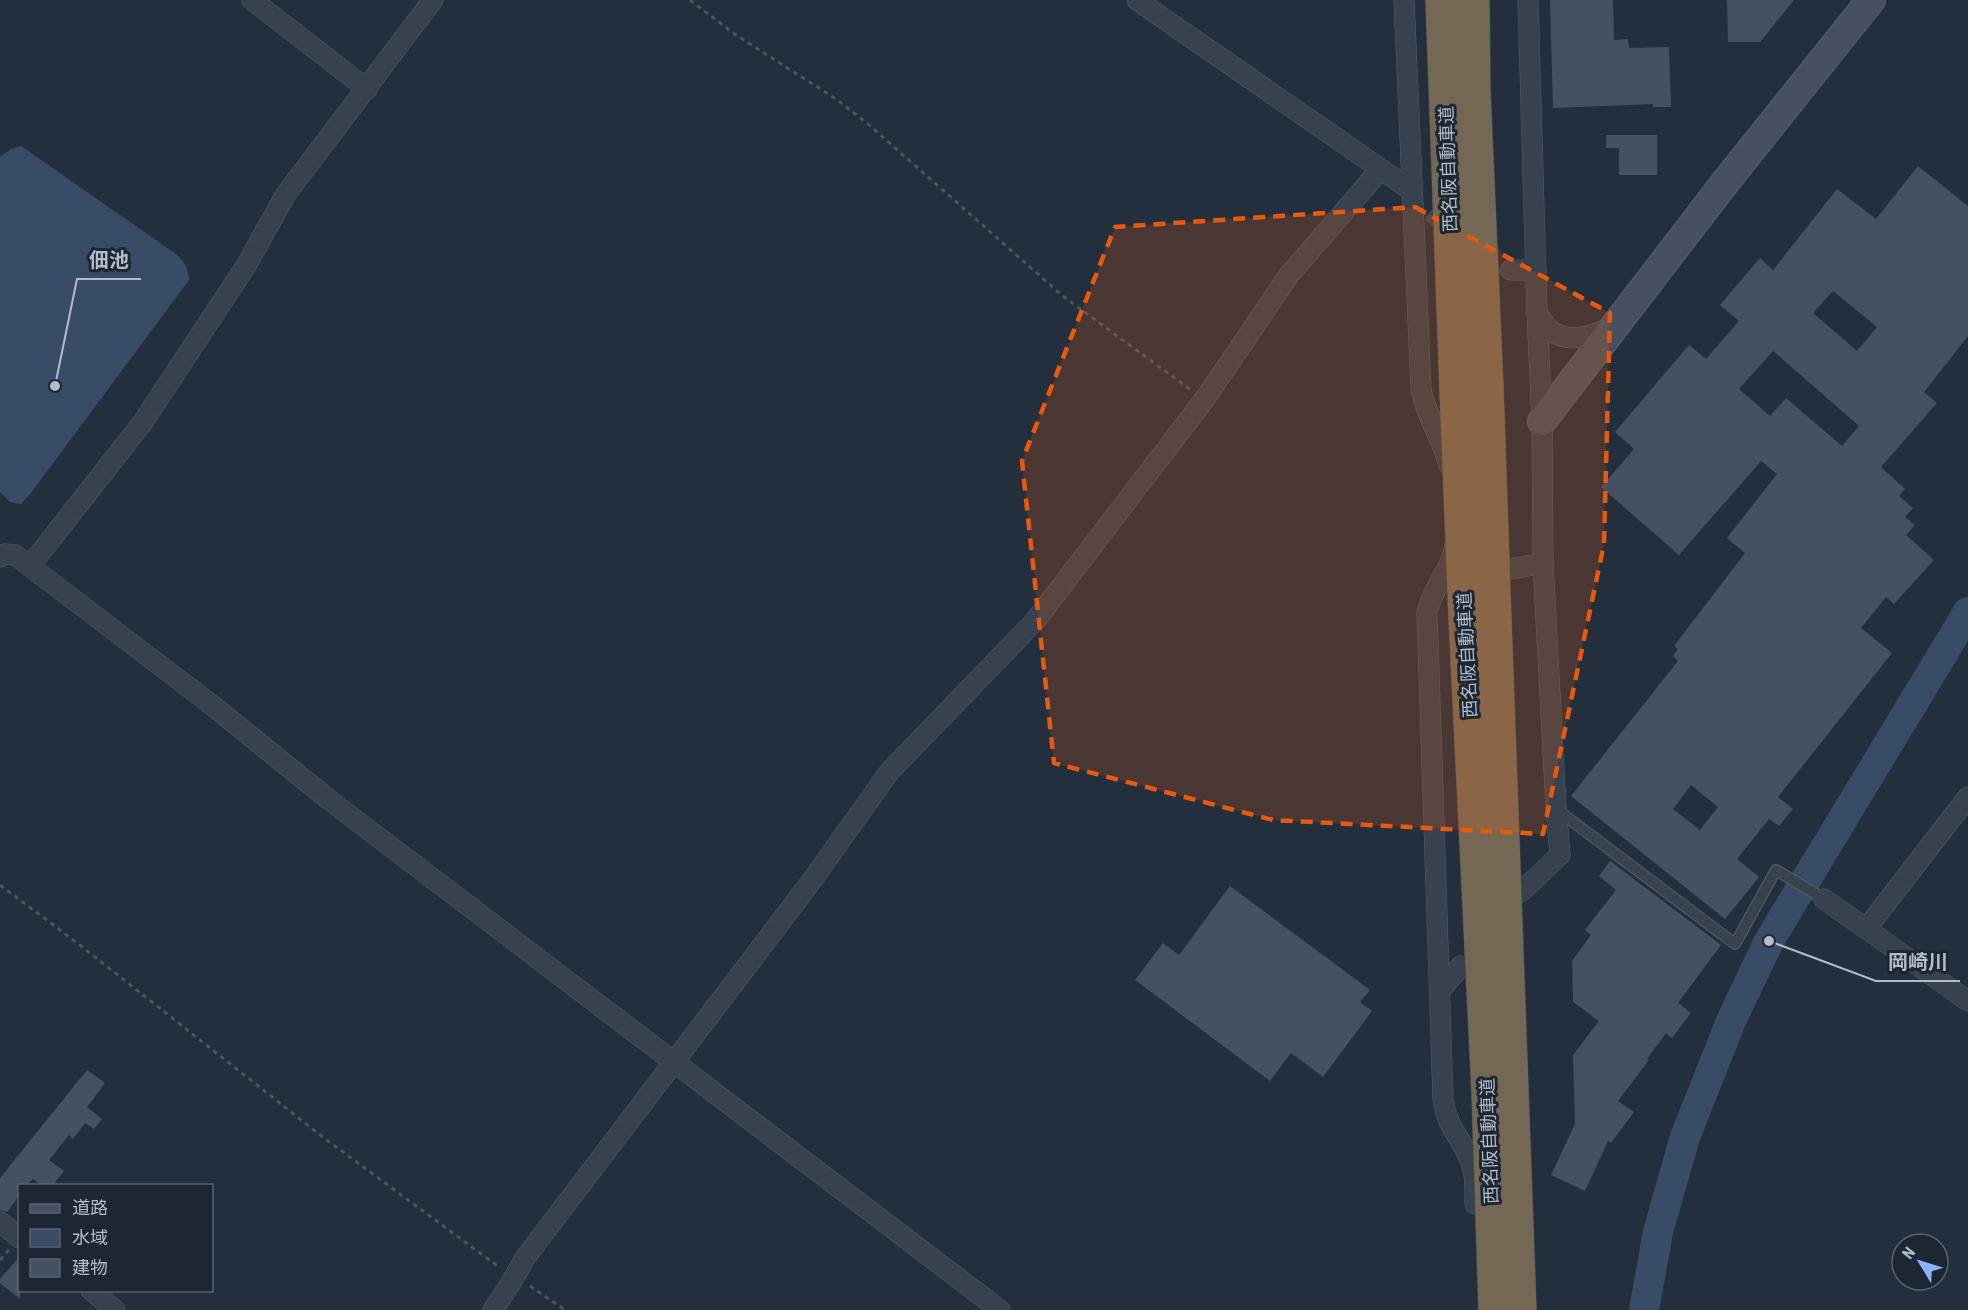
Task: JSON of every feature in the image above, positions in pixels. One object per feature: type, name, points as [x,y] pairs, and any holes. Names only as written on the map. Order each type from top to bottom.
[{"type":"highway","name":"西名阪自動車道","points":[[1442,0],[1472,389]]},
{"type":"highway","name":"西名阪自動車道","points":[[1473,0],[1472,389],[1480,618],[1500,1091],[1520,1310]]},
{"type":"highway","name":"西名阪自動車道","points":[[1495,1310],[1500,1091]]},
{"type":"street","points":[[252,0],[367,89]]},
{"type":"street","points":[[30,566],[143,423],[248,264],[286,194],[433,0]]},
{"type":"street","points":[[1137,0],[1411,190]]},
{"type":"street","points":[[1404,0],[1411,190],[1421,212],[1420,389],[1427,413],[1445,449],[1449,466],[1455,543],[1453,556],[1431,596],[1427,612],[1445,1114],[1472,1165],[1479,1310]]},
{"type":"street","points":[[1522,891],[1560,855],[1543,563],[1542,421],[1528,0]]},
{"type":"street","points":[[1542,421],[1787,103],[1871,0]]},
{"type":"street","points":[[493,1310],[525,1258],[810,884],[890,771],[1035,621],[1204,400],[1289,275],[1380,170]]},
{"type":"street","points":[[1511,270],[1536,270]]},
{"type":"street","points":[[1537,313],[1549,329],[1566,338],[1589,335],[1615,326]]},
{"type":"street","points":[[0,557],[5,554],[15,555],[30,566],[212,705],[328,799],[1000,1310]]},
{"type":"street","points":[[1439,582],[1543,563]]},
{"type":"street","points":[[1866,929],[1968,796]]},
{"type":"street","points":[[1824,899],[1968,1001]]},
{"type":"street","points":[[1440,990],[1461,966]]},
{"type":"street","points":[[0,1222],[18,1236]]},
{"type":"street","points":[[93,1292],[115,1310]]},
{"type":"lane","points":[[1556,808],[1735,944],[1776,870],[1824,899]]},
{"type":"path","points":[[690,0],[736,35],[836,99],[868,124],[1064,297],[1204,400]]},
{"type":"path","points":[[0,885],[94,956],[324,1138],[475,1251],[566,1310]]},
{"type":"highlighted area","points":[[1415,207],[1610,313],[1604,544],[1543,834],[1273,820],[1054,763],[1022,461],[1115,227]]},
{"type":"water","points":[[21,146],[176,254],[186,266],[189,280],[21,504],[10,502],[0,492],[0,157],[11,149]]},
{"type":"building","points":[[1550,0],[1613,0],[1614,40],[1628,39],[1629,48],[1669,47],[1671,107],[1653,107],[1653,104],[1553,108]]},
{"type":"building","points":[[1727,0],[1794,0],[1760,42],[1728,42]]},
{"type":"building","points":[[1606,135],[1657,135],[1657,175],[1619,175],[1619,148],[1606,148]]},
{"type":"building","points":[[1918,166],[1968,206],[1968,336],[1924,392],[1937,403],[1881,467],[1905,489],[1899,496],[1913,508],[1905,517],[1915,525],[1906,535],[1934,560],[1894,604],[1886,597],[1861,628],[1892,653],[1778,797],[1793,809],[1779,826],[1769,819],[1737,859],[1759,877],[1725,919],[1571,796],[1678,661],[1673,656],[1678,649],[1674,646],[1745,553],[1727,538],[1777,474],[1761,461],[1679,555],[1601,487],[1634,449],[1615,432],[1689,345],[1706,359],[1739,321],[1720,305],[1760,258],[1773,270],[1837,189],[1876,219]],"holes":[[[1833,291],[1877,327],[1857,351],[1813,313]],[[1773,351],[1859,426],[1842,446],[1786,398],[1770,416],[1739,389]],[[1691,785],[1718,807],[1700,830],[1673,809]]]},
{"type":"building","points":[[1610,861],[1721,945],[1678,1003],[1691,1013],[1672,1038],[1666,1033],[1618,1101],[1634,1112],[1611,1143],[1608,1141],[1585,1191],[1551,1175],[1575,1124],[1573,1055],[1599,1021],[1573,1002],[1572,961],[1591,935],[1585,930],[1616,890],[1599,876]]},
{"type":"building","points":[[1230,886],[1370,990],[1360,1002],[1372,1011],[1323,1077],[1291,1053],[1270,1081],[1135,980],[1163,943],[1179,955]]},
{"type":"building","points":[[87,1070],[105,1083],[87,1107],[102,1119],[94,1129],[85,1123],[73,1139],[69,1135],[49,1160],[64,1171],[54,1184],[40,1184],[33,1179],[28,1184],[18,1184],[18,1198],[7,1212],[0,1210],[0,1178]]},
{"type":"building","points":[[18,1258],[20,1299],[0,1283],[0,1279]]},
{"type":"waterway","points":[[1644,1310],[1658,1232],[1685,1137],[1731,1021],[1769,941],[1968,612]]},
{"type":"tunnel","points":[[1430,212],[1511,270]]},
{"type":"place","name":"佃池","points":[[55,386]]},
{"type":"place","name":"岡崎川","points":[[1769,941]]}]
